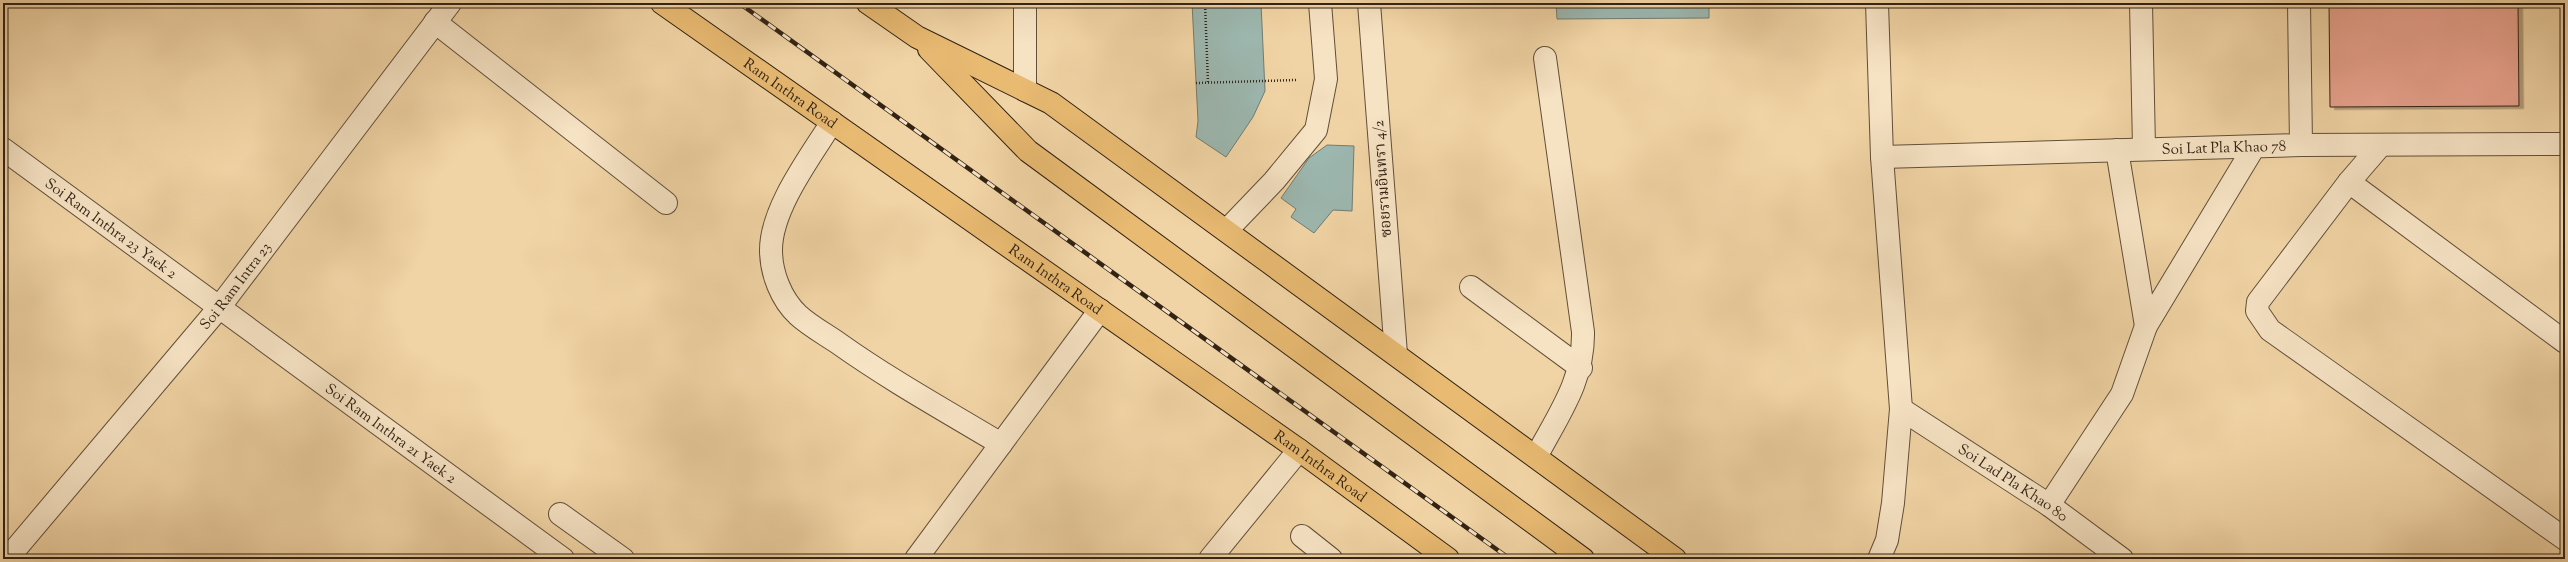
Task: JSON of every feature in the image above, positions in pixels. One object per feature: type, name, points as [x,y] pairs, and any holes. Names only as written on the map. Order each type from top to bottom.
[{"type":"main road","name":"Ram Inthra Road","points":[[662,3],[1299,450],[1448,559]]},
{"type":"main road","points":[[868,3],[917,37],[1051,104],[1227,230],[1675,559]]},
{"type":"main road","points":[[917,37],[1028,151],[1583,559]]},
{"type":"street","name":"Soi Ram Intra 23","points":[[9,549],[218,309],[450,3]]},
{"type":"street","points":[[1025,90],[1026,3]]},
{"type":"street","points":[[1227,230],[1274,181],[1316,130],[1326,79],[1320,3]]},
{"type":"street","name":"ซอยรามอินทรา 4/2","points":[[1368,3],[1396,354]]},
{"type":"street","points":[[1877,3],[1882,157],[1901,409],[1893,503],[1887,540],[1879,559]]},
{"type":"street","points":[[2141,3],[2144,148]]},
{"type":"street","points":[[2299,3],[2301,145]]},
{"type":"street","points":[[435,22],[666,203]]},
{"type":"street","points":[[1536,457],[1575,383],[1581,368],[1583,332],[1545,58]]},
{"type":"street","points":[[832,122],[783,204],[775,228],[771,249],[775,276],[784,297],[798,315],[856,356],[1001,444]]},
{"type":"street","name":"Soi Lat Pla Khao 78","points":[[1882,157],[2144,148],[2301,145],[2380,146],[2565,144]]},
{"type":"street","points":[[2380,146],[2349,182],[2258,302],[2257,311],[2260,318],[2270,330],[2565,539]]},
{"type":"street","points":[[2049,505],[2122,394],[2146,326],[2254,147]]},
{"type":"street","name":"Soi Ram Inthra 23 Yaek 2","points":[[3,149],[218,309]]},
{"type":"street","points":[[2116,150],[2146,326]]},
{"type":"street","points":[[2349,182],[2565,342]]},
{"type":"street","points":[[1471,287],[1581,368]]},
{"type":"street","name":"Soi Ram Inthra 21 Yaek 2","points":[[218,309],[563,559]]},
{"type":"street","points":[[916,559],[1100,310]]},
{"type":"street","name":"Soi Lad Pla Khao 80","points":[[1901,409],[2049,505],[2122,559]]},
{"type":"street","points":[[1210,559],[1299,450]]},
{"type":"street","points":[[560,514],[623,559]]},
{"type":"street","points":[[1302,536],[1331,559]]},
{"type":"path","points":[[1205,3],[1208,83]]},
{"type":"path","points":[[1196,84],[1326,79]]},
{"type":"water","points":[[1192,3],[1261,3],[1265,91],[1253,117],[1226,157],[1196,137],[1198,121]]},
{"type":"water","points":[[1556,3],[1709,3],[1709,18],[1557,19]]},
{"type":"water","points":[[1327,145],[1354,146],[1352,211],[1333,210],[1314,233],[1291,217],[1296,209],[1281,198],[1309,158]]},
{"type":"building","points":[[2329,3],[2518,3],[2519,106],[2330,107]]},
{"type":"railway","points":[[739,3],[1510,559]]}]
